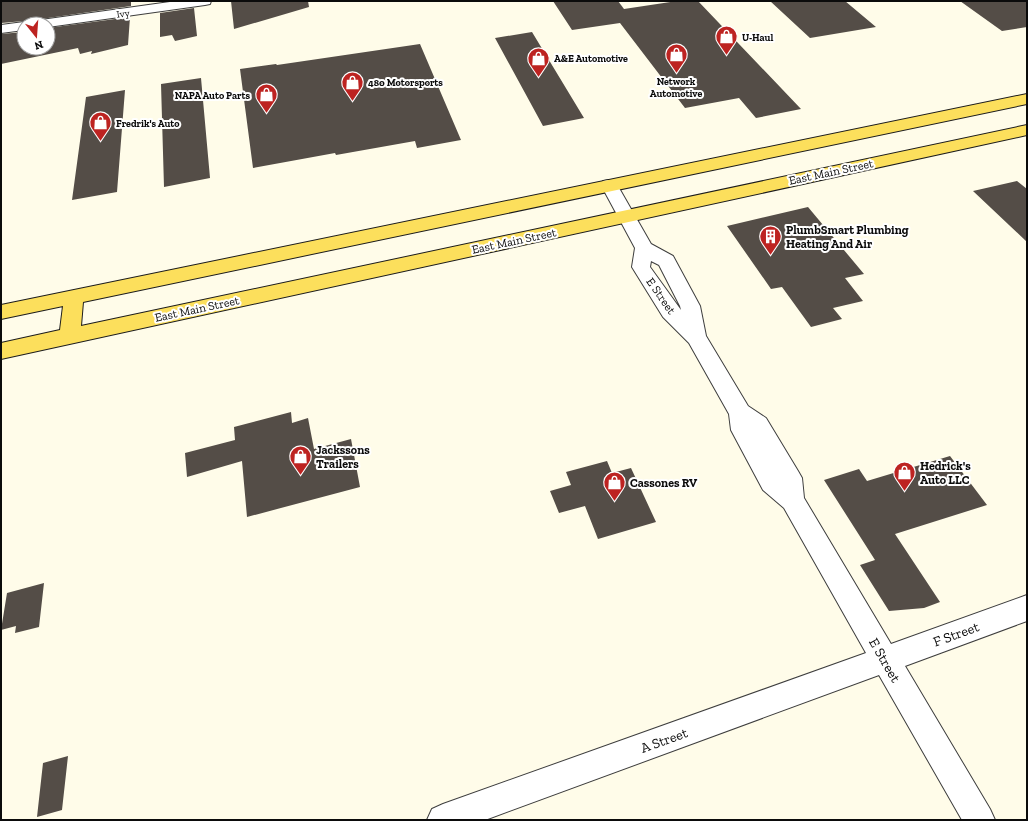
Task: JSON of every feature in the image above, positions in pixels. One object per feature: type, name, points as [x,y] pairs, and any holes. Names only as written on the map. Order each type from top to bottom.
[{"type":"main road","points":[[1,312],[1027,99]]},
{"type":"main road","name":"East Main Street","points":[[1,351],[1027,130]]},
{"type":"main road","points":[[70,336],[74,297]]},
{"type":"lane","name":"Ivy","points":[[56,22],[205,1]]},
{"type":"lane","points":[[1,29],[16,27]]},
{"type":"lane","name":"E Street","points":[[609,185],[644,248],[641,267],[670,312],[696,337],[740,413],[742,430],[771,482],[792,500],[979,820]]},
{"type":"lane","name":"F Street","points":[[885,660],[1027,608]]},
{"type":"lane","name":"A Street","points":[[443,820],[885,660]]},
{"type":"building","points":[[1,1],[131,1],[131,6],[56,17],[16,16],[16,22],[1,23]]},
{"type":"building","points":[[231,1],[308,1],[309,7],[234,29]]},
{"type":"building","points":[[553,1],[618,1],[624,9],[677,1],[698,1],[801,109],[756,118],[739,98],[685,108],[620,23],[572,30]]},
{"type":"building","points":[[770,1],[845,1],[876,27],[810,38]]},
{"type":"building","points":[[960,1],[1027,1],[1027,27],[1002,31]]},
{"type":"building","points":[[194,8],[197,36],[175,41],[172,35],[160,37],[160,13]]},
{"type":"building","points":[[130,17],[128,45],[91,54],[92,51],[80,54],[78,48],[56,53],[56,27]]},
{"type":"building","name":"A&E Automotive","points":[[532,32],[584,118],[543,126],[495,38]]},
{"type":"building","points":[[16,33],[16,56],[40,56],[1,64],[1,34]]},
{"type":"building","points":[[420,44],[461,140],[417,148],[415,141],[336,155],[335,153],[253,168],[240,69]]},
{"type":"building","points":[[201,78],[210,178],[164,187],[161,84]]},
{"type":"building","name":"Fredrik's Auto","points":[[125,90],[117,192],[72,200],[86,97]]},
{"type":"building","points":[[1017,181],[1027,189],[1027,242],[973,191]]},
{"type":"building","points":[[808,207],[864,274],[845,278],[863,301],[833,308],[842,319],[811,327],[782,287],[771,289],[727,226]]},
{"type":"building","points":[[291,412],[292,423],[308,418],[314,449],[351,439],[360,487],[247,517],[242,461],[187,477],[185,453],[235,440],[234,427]]},
{"type":"building","name":"Hedrick's Auto LLC","points":[[950,456],[987,505],[895,534],[940,602],[924,608],[889,611],[860,565],[875,560],[824,480],[859,469],[867,481]]},
{"type":"building","name":"Cassones RV","points":[[607,461],[612,473],[631,468],[656,522],[598,539],[585,506],[559,513],[550,491],[571,485],[566,472]]},
{"type":"building","points":[[44,583],[39,627],[15,633],[16,626],[1,630],[7,593]]},
{"type":"building","points":[[68,756],[62,810],[37,817],[43,763]]},
{"type":"place","name":"U-Haul","points":[[727,56]]},
{"type":"place","name":"Network Automotive","points":[[676,74]]},
{"type":"place","name":"A&E Automotive","points":[[538,78]]},
{"type":"place","name":"480 Motorsports","points":[[353,102]]},
{"type":"place","name":"NAPA Auto Parts","points":[[266,114]]},
{"type":"place","name":"Fredrik's Auto","points":[[100,142]]},
{"type":"place","name":"PlumbSmart Plumbing Heating And Air","points":[[771,256]]},
{"type":"place","name":"Jackssons Trailers","points":[[301,476]]},
{"type":"place","name":"Hedrick's Auto LLC","points":[[905,492]]},
{"type":"place","name":"Cassones RV","points":[[615,502]]}]
